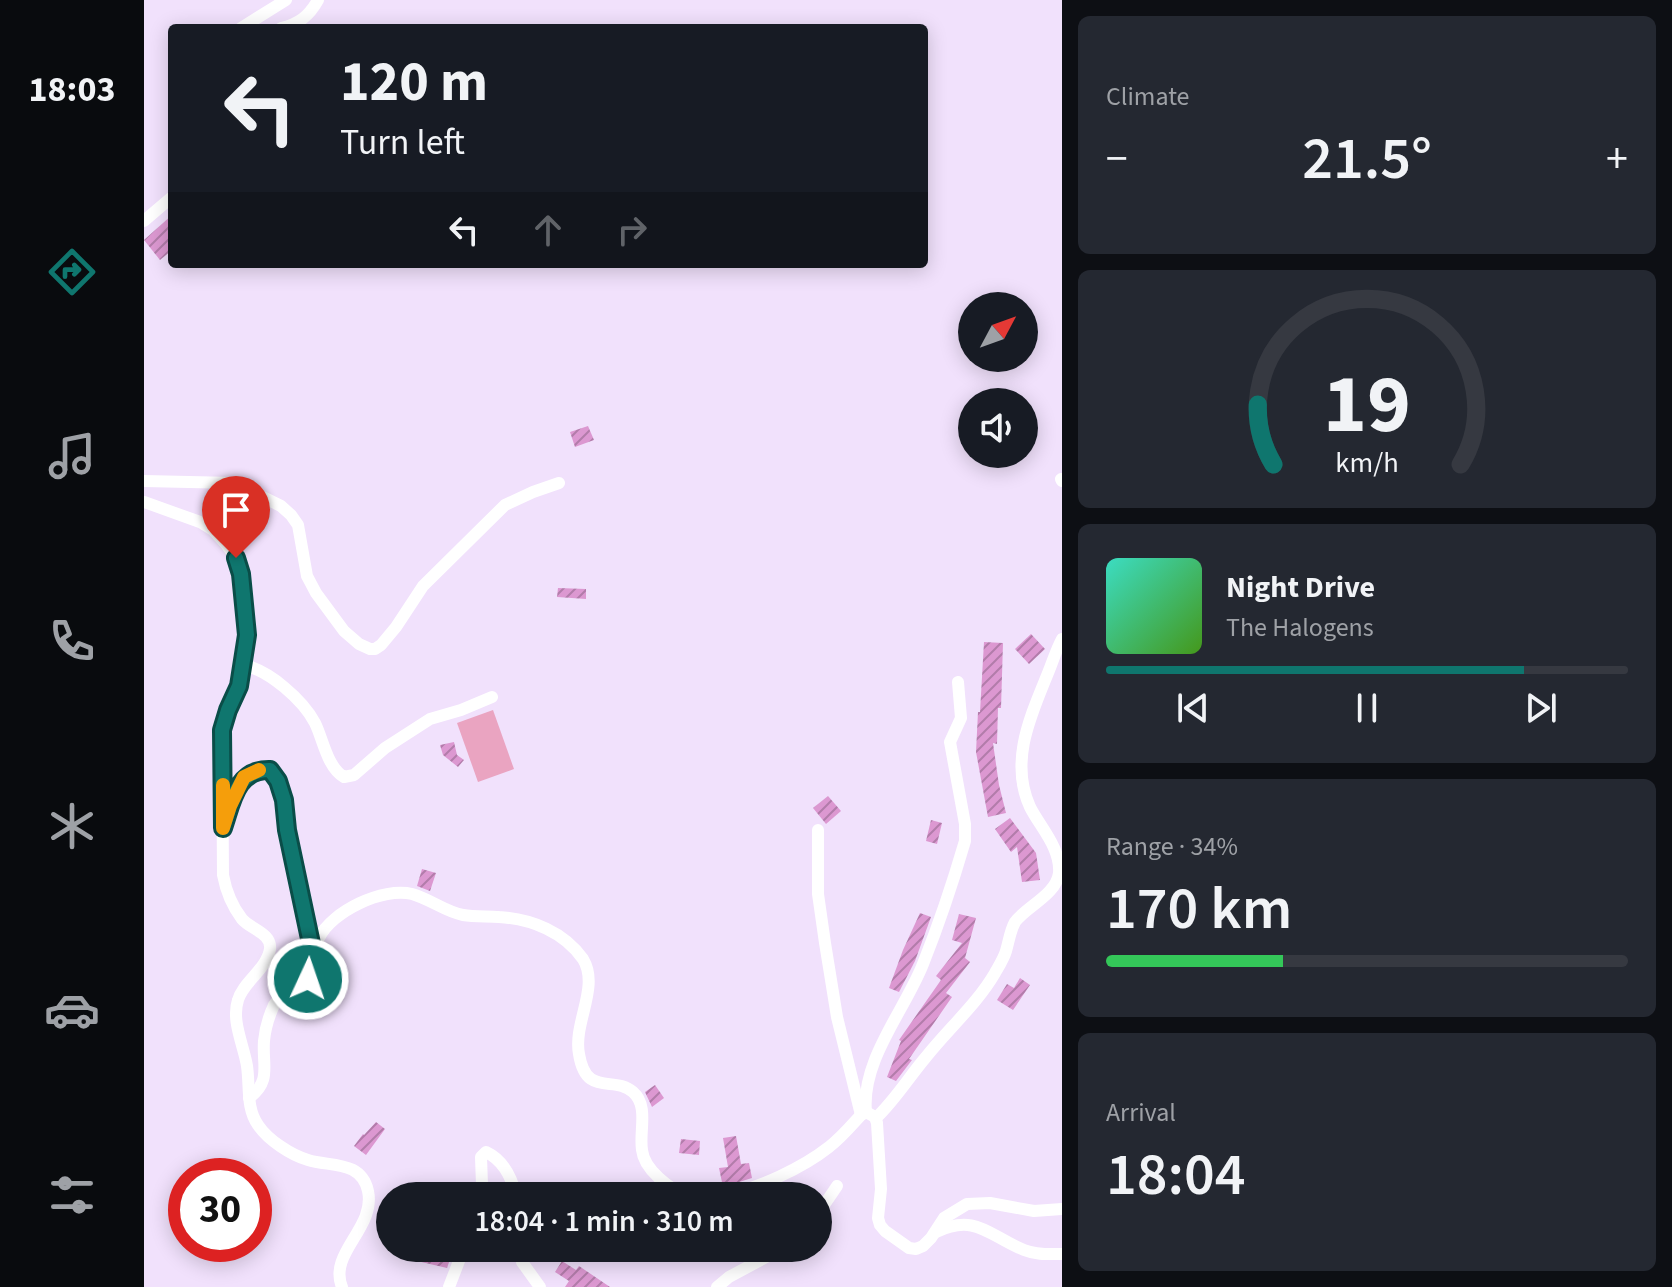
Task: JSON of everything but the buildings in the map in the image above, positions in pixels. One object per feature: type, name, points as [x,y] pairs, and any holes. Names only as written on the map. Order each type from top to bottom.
[{"type":"street","points":[[247,24],[286,0]]},
{"type":"street","points":[[294,24],[309,14],[318,0]]},
{"type":"street","points":[[144,221],[168,200]]},
{"type":"street","points":[[144,481],[234,483],[281,506],[298,525],[307,576],[316,593],[344,631],[370,649],[381,645],[423,586],[505,505],[559,483]]},
{"type":"street","points":[[144,502],[200,522],[213,530],[236,558],[241,574],[247,635],[239,686],[222,730],[223,875],[226,890],[244,922],[269,941],[270,950],[238,998],[236,1018],[247,1065],[251,1112],[257,1124],[272,1139],[308,1160],[349,1167],[363,1179],[368,1190],[367,1211],[360,1231],[340,1265],[342,1287]]},
{"type":"street","points":[[767,1182],[830,1147],[867,1115],[890,1104],[926,1056],[980,996],[1005,955],[1012,927],[1049,891],[1059,875],[1057,858],[1029,804],[1020,770],[1029,720],[1062,639]]},
{"type":"street","points":[[243,665],[259,669],[305,708],[334,767],[344,777],[360,771],[385,748],[430,719],[492,697]]},
{"type":"street","points":[[867,1115],[867,1087],[876,1058],[923,964],[965,841],[965,824],[950,742],[961,718],[958,682]]},
{"type":"street","points":[[223,828],[244,777],[257,770],[270,770],[278,781],[284,800],[287,830],[313,953]]},
{"type":"street","points":[[818,830],[818,894],[825,943],[837,1017],[867,1115],[881,1181],[877,1212],[880,1225],[892,1237],[916,1249],[923,1246],[944,1218],[967,1204],[990,1203],[1034,1211],[1062,1209]]},
{"type":"street","points":[[249,1098],[263,1082],[264,1043],[271,1012],[277,1000],[308,979],[313,953],[330,922],[383,893],[405,892],[461,915],[506,917],[540,925],[558,933],[581,956],[589,972],[587,996],[579,1026],[579,1054],[584,1070],[594,1081],[625,1087],[636,1096],[643,1119],[642,1152],[650,1167],[664,1182]]},
{"type":"street","points":[[482,1182],[481,1157],[486,1152],[501,1163],[511,1182]]},
{"type":"street","points":[[832,1193],[837,1186]]},
{"type":"street","points":[[933,1234],[963,1223],[987,1231],[1026,1251],[1062,1254]]},
{"type":"street","points":[[449,1287],[459,1262]]},
{"type":"street","points":[[522,1262],[540,1287]]},
{"type":"street","points":[[717,1287],[757,1262]]},
{"type":"shaded area","points":[[493,710],[514,769],[478,782],[457,723]]},
{"type":"slow traffic","points":[[223,785],[223,828],[244,777],[259,770]]},
{"type":"route","points":[[236,558],[241,574],[247,635],[239,686],[222,730],[223,828],[244,777],[257,770],[270,770],[278,781],[284,800],[287,830],[313,953],[308,979]]}]
